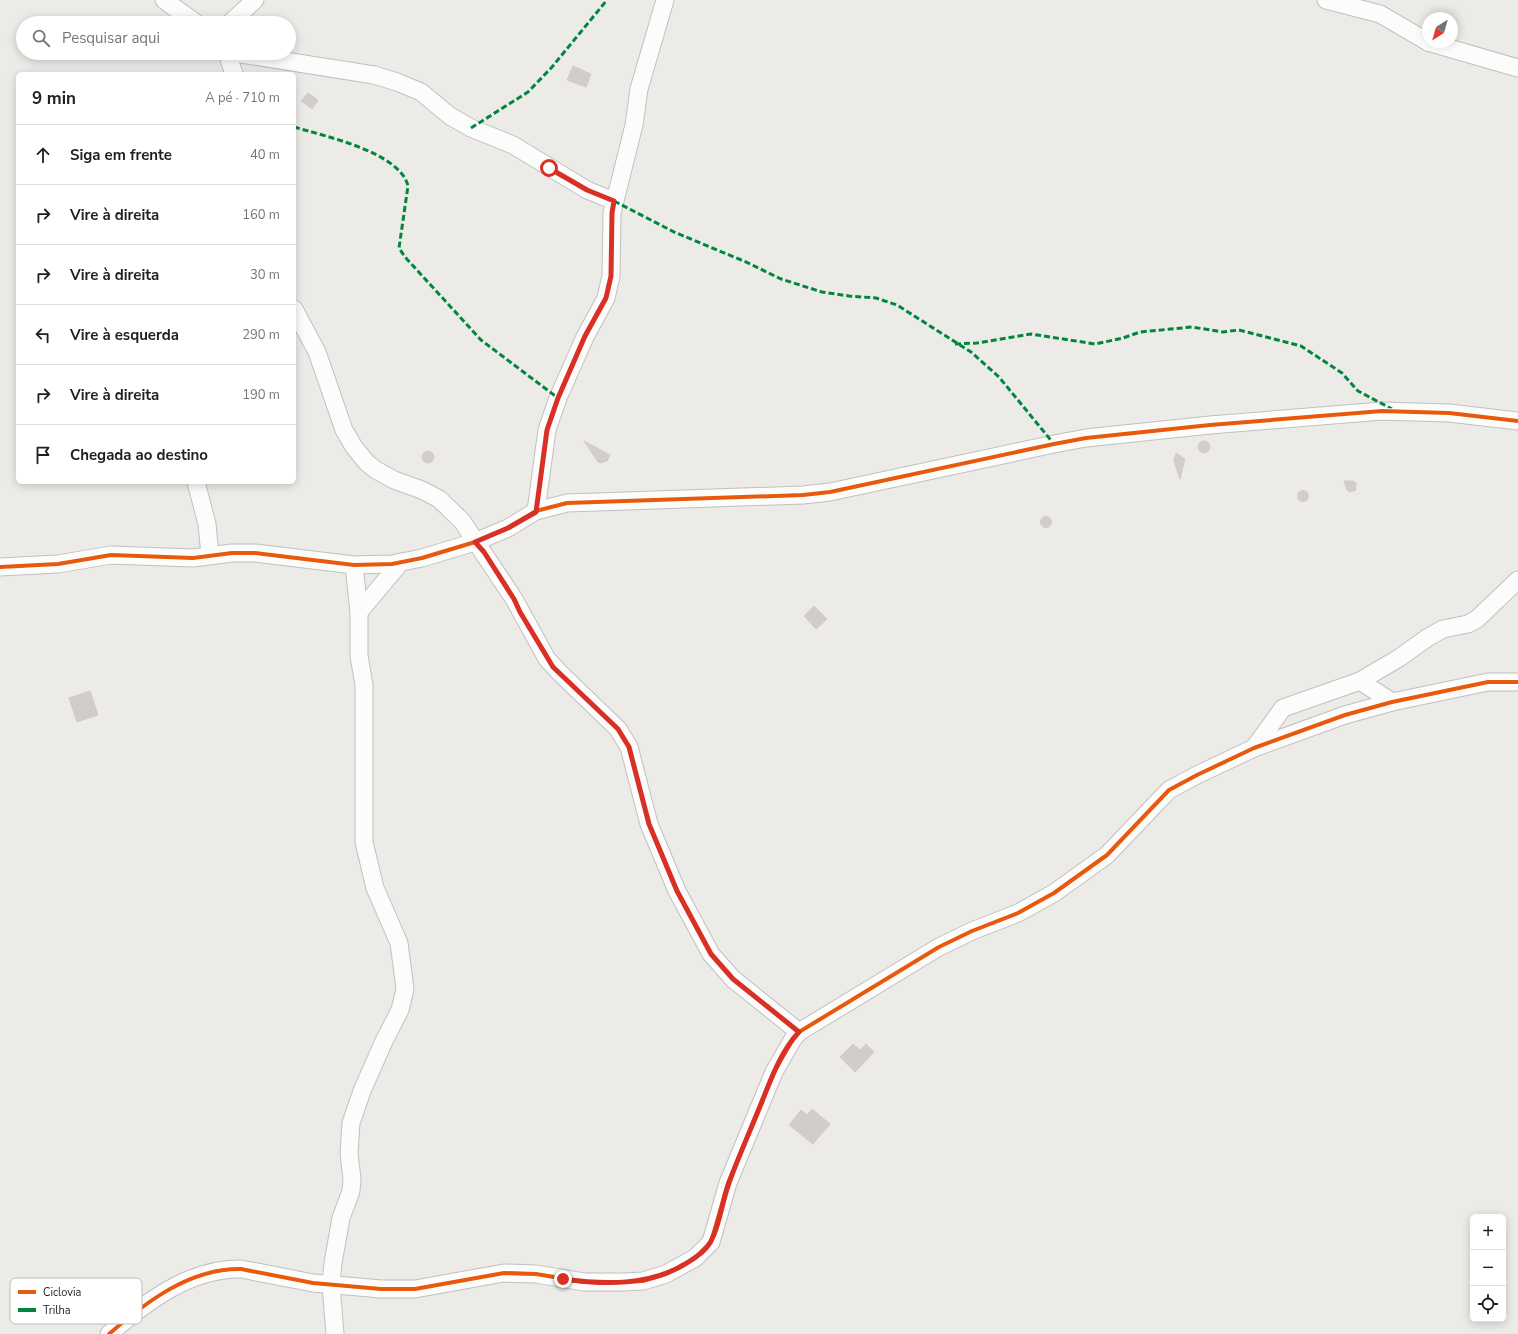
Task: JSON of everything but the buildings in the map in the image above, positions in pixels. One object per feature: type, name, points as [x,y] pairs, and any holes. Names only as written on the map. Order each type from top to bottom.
[{"type":"street","points":[[164,0],[186,16]]},
{"type":"street","points":[[238,16],[256,0]]},
{"type":"street","points":[[536,512],[547,430],[558,398],[585,336],[606,298],[611,276],[612,213],[614,201],[634,125],[639,89],[665,0]]},
{"type":"street","points":[[1326,0],[1380,14],[1422,38]]},
{"type":"street","points":[[1449,48],[1518,68]]},
{"type":"street","points":[[229,60],[233,72]]},
{"type":"street","points":[[279,60],[374,75],[397,82],[421,92],[450,116],[471,128],[513,145],[587,190],[614,201]]},
{"type":"street","points":[[296,313],[317,352],[344,430],[354,447],[367,463],[376,470],[394,480],[422,490],[438,499],[462,521],[514,599],[524,619],[553,667],[618,729],[629,747],[649,824],[677,891],[711,954],[733,979],[799,1032]]},
{"type":"street","points":[[0,566],[58,564],[111,556],[193,558],[210,555],[255,553],[354,565],[401,562],[422,558],[475,542],[508,528],[536,512],[567,503],[590,501],[803,495],[830,492],[986,460],[1038,446],[1073,440],[1287,418],[1382,411],[1449,413],[1518,420]]},
{"type":"street","points":[[197,484],[207,524],[210,555]]},
{"type":"street","points":[[359,612],[401,562]]},
{"type":"street","points":[[335,1334],[331,1285],[333,1263],[341,1218],[351,1191],[352,1179],[349,1154],[351,1123],[362,1091],[400,1010],[405,989],[399,943],[375,888],[364,842],[364,685],[359,656],[359,612],[354,565]]},
{"type":"street","points":[[1254,748],[1283,708],[1360,681],[1399,658],[1427,638],[1443,629],[1468,624],[1510,596],[1518,580]]},
{"type":"street","points":[[1360,681],[1392,702]]},
{"type":"street","points":[[142,1308],[191,1278],[212,1272],[241,1269],[313,1283],[381,1289],[414,1289],[504,1273],[536,1274],[584,1282],[643,1281],[666,1274],[696,1258],[711,1242],[728,1183],[774,1072],[793,1039],[799,1032],[939,947],[972,931],[1018,913],[1054,893],[1107,855],[1169,790],[1254,748],[1345,715],[1392,702],[1488,682],[1518,682]]},
{"type":"street","points":[[109,1334],[120,1324]]},
{"type":"marked path","points":[[471,128],[528,92],[552,67],[607,0]]},
{"type":"marked path","points":[[296,128],[359,147],[391,164],[402,174],[408,186],[399,248],[405,257],[481,340],[558,398]]},
{"type":"marked path","points":[[614,201],[674,232],[746,262],[781,279],[822,292],[876,298],[897,305],[971,352],[999,377],[1054,444]]},
{"type":"marked path","points":[[955,344],[977,343],[1031,334],[1095,344],[1123,338],[1140,332],[1192,327],[1223,332],[1239,330],[1301,346],[1342,373],[1358,391],[1392,409]]},
{"type":"cycle path","points":[[0,567],[58,564],[111,555],[193,558],[232,553],[255,553],[354,565],[392,564],[422,558],[475,542],[508,528],[536,511],[567,503],[803,495],[830,492],[1086,438],[1210,425],[1382,411],[1449,413],[1518,421]]},
{"type":"cycle path","points":[[142,1307],[170,1289],[187,1281],[204,1274],[222,1270],[241,1269],[313,1283],[381,1289],[415,1289],[504,1273],[536,1274],[584,1282],[643,1281],[666,1274],[695,1258],[711,1242],[728,1183],[774,1072],[793,1039],[799,1032],[939,947],[972,931],[1018,913],[1054,893],[1107,855],[1169,790],[1197,775],[1254,748],[1345,715],[1392,702],[1488,682],[1518,682]]},
{"type":"cycle path","points":[[109,1334],[121,1324]]},
{"type":"route","points":[[549,168],[587,190],[614,201],[612,213],[611,276],[606,298],[585,336],[558,398],[547,430],[542,458],[536,512],[508,528],[475,542],[484,552],[514,599],[520,612],[553,667],[608,718],[618,729],[629,747],[649,824],[677,891],[711,954],[724,971],[733,979],[799,1032],[793,1039],[774,1072],[728,1183],[714,1234],[711,1242],[705,1250],[696,1258],[681,1267],[666,1274],[643,1281],[584,1282],[563,1279]]}]
